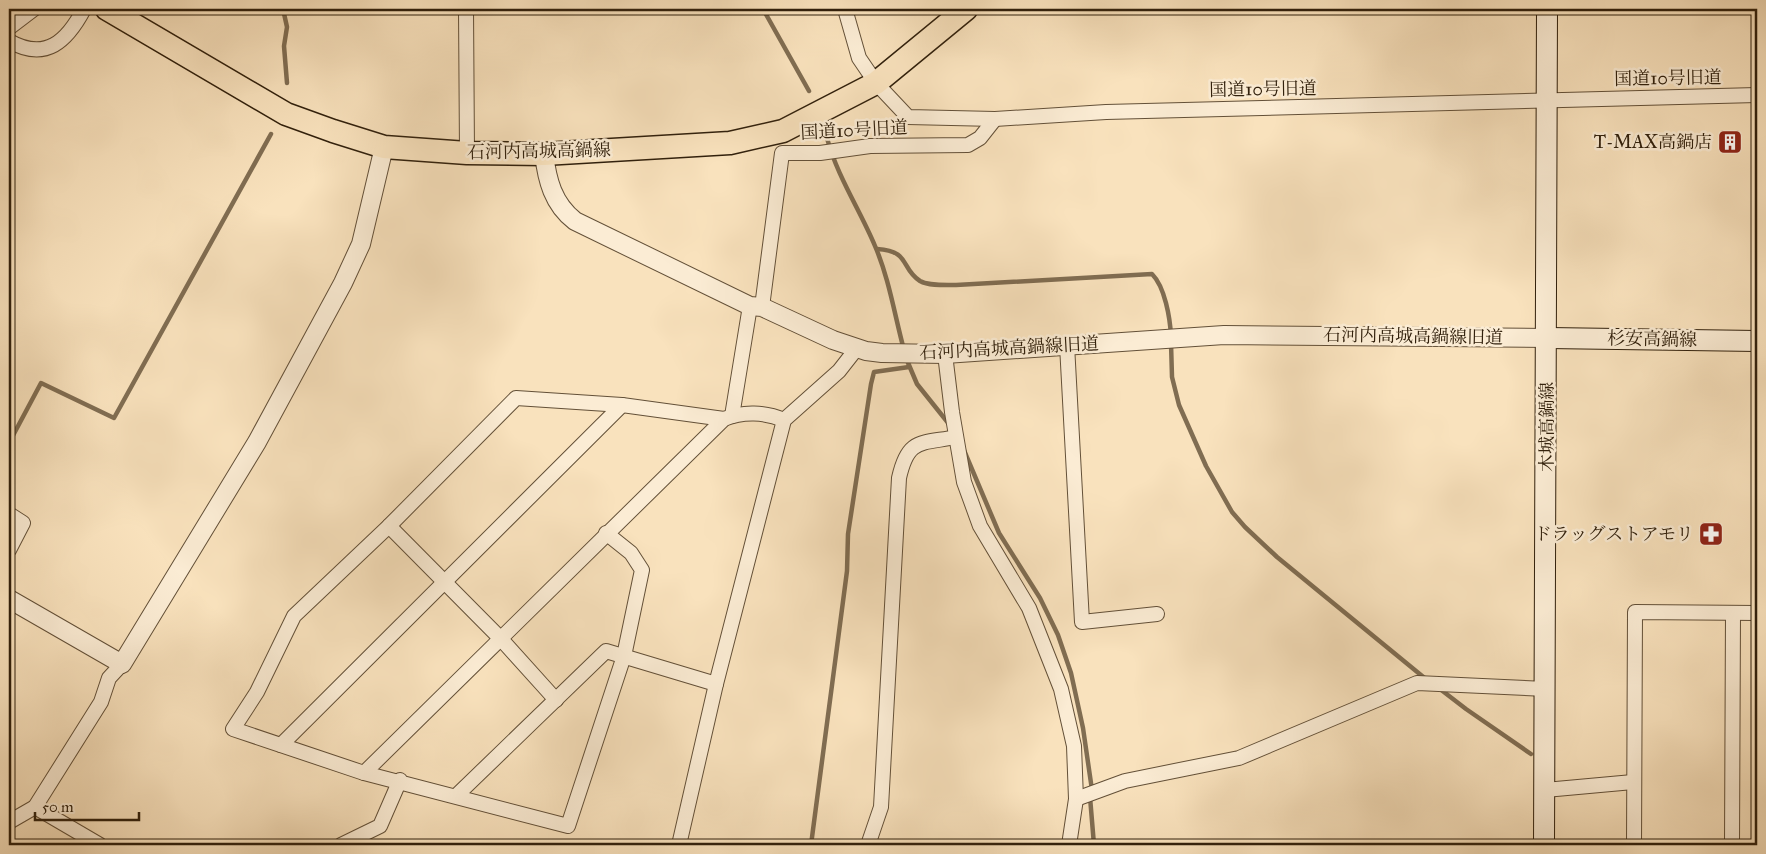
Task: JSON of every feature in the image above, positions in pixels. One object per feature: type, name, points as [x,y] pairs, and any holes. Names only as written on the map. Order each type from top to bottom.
[{"type":"main road","name":"石河内高城高鍋線","points":[[107,9],[286,114],[384,147],[467,153],[544,154],[730,143],[783,131],[876,83],[966,9]]},
{"type":"main road","name":"木城高鍋線","points":[[1544,845],[1548,338],[1547,9]]},
{"type":"main road","name":"杉安高鍋線","points":[[1548,338],[1757,341]]},
{"type":"street","points":[[9,28],[34,9]]},
{"type":"street","points":[[9,42],[40,50],[56,44],[72,32],[84,9]]},
{"type":"street","points":[[466,9],[467,153]]},
{"type":"street","points":[[845,9],[859,58],[876,83],[908,117],[995,119]]},
{"type":"street","name":"国道10号旧道","points":[[756,307],[782,153],[820,153],[870,146],[968,145],[980,138],[995,119],[1106,112],[1757,95]]},
{"type":"street","points":[[9,822],[35,807],[101,702],[109,678],[122,664],[257,442],[343,283],[361,244],[384,147]]},
{"type":"street","name":"石河内高城高鍋線旧道","points":[[544,154],[548,181],[564,212],[575,221],[756,307],[833,340],[857,348],[882,353],[945,354],[1224,335],[1548,338]]},
{"type":"street","points":[[728,417],[756,307]]},
{"type":"street","points":[[1067,346],[1082,622],[1157,614]]},
{"type":"street","points":[[679,845],[716,684],[784,420],[839,371],[857,348]]},
{"type":"street","points":[[945,354],[964,482],[980,526],[1029,608],[1061,689],[1074,746],[1076,799],[1069,845]]},
{"type":"street","points":[[606,533],[631,553],[642,570],[624,656],[568,826],[400,780],[364,773],[233,729],[257,692],[294,616],[389,526],[516,398],[622,405],[728,417]]},
{"type":"street","points":[[280,744],[622,405]]},
{"type":"street","points":[[364,773],[606,533],[728,417],[738,413],[765,415],[784,420]]},
{"type":"street","points":[[868,845],[881,807],[901,468],[903,459],[915,445],[956,437]]},
{"type":"street","points":[[9,514],[24,523],[9,550]]},
{"type":"street","points":[[389,526],[501,638],[556,700]]},
{"type":"street","points":[[9,599],[122,664]]},
{"type":"street","points":[[1634,845],[1635,612],[1757,613]]},
{"type":"street","points":[[1732,845],[1733,613]]},
{"type":"street","points":[[456,796],[606,651],[716,684]]},
{"type":"street","points":[[1076,799],[1125,781],[1239,758],[1417,682],[1546,689]]},
{"type":"street","points":[[341,845],[380,826],[400,780]]},
{"type":"street","points":[[1545,790],[1633,782]]},
{"type":"street","points":[[35,807],[100,845]]},
{"type":"waterway","points":[[283,9],[287,27],[284,46],[287,83]]},
{"type":"waterway","points":[[763,9],[809,91]]},
{"type":"waterway","points":[[9,443],[41,383],[114,418],[271,134]]},
{"type":"waterway","points":[[827,138],[837,166],[880,258],[904,350]]},
{"type":"waterway","points":[[877,249],[895,253],[904,261],[914,276],[924,283],[932,284],[956,285],[1152,274],[1157,280],[1163,295],[1168,312],[1171,336]]},
{"type":"waterway","points":[[1171,343],[1172,377],[1179,405],[1206,466],[1232,512],[1277,557],[1427,680]]},
{"type":"waterway","points":[[906,358],[917,384],[949,424]]},
{"type":"waterway","points":[[811,845],[847,571],[848,534],[871,384],[874,372],[909,367]]},
{"type":"waterway","points":[[963,448],[999,533],[1040,598],[1058,635],[1071,673],[1083,728],[1092,790]]},
{"type":"waterway","points":[[1440,689],[1531,754]]},
{"type":"waterway","points":[[1090,797],[1094,845]]},
{"type":"place","name":"T-MAX高鍋店","points":[[1730,142]]},
{"type":"place","name":"ドラッグストアモリ","points":[[1711,534]]}]
